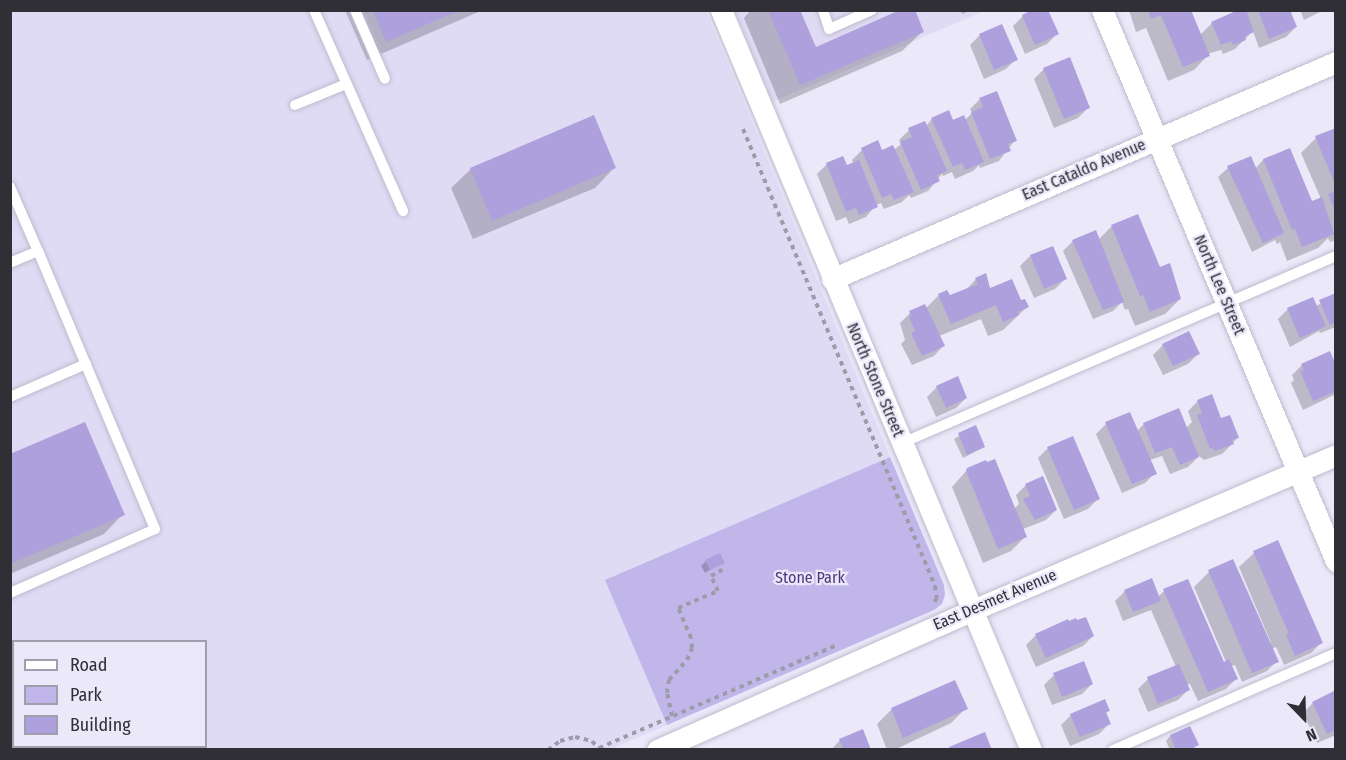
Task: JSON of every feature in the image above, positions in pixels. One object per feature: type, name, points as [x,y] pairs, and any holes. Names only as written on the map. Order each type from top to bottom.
[{"type":"street","name":"North Stone Street","points":[[721,10],[1031,750]]},
{"type":"street","name":"North Lee Street","points":[[1102,10],[1335,561]]},
{"type":"street","name":"East Cataldo Avenue","points":[[832,279],[1335,62]]},
{"type":"street","name":"East Desmet Avenue","points":[[657,750],[973,610],[1335,455]]},
{"type":"lane","points":[[314,10],[403,211]]},
{"type":"lane","points":[[355,10],[385,79]]},
{"type":"lane","points":[[823,10],[829,29],[872,10]]},
{"type":"lane","points":[[295,105],[346,84]]},
{"type":"lane","points":[[10,187],[155,529],[10,593]]},
{"type":"lane","points":[[10,263],[38,251]]},
{"type":"lane","points":[[902,443],[1335,256]]},
{"type":"lane","points":[[10,397],[86,364]]},
{"type":"lane","points":[[1113,750],[1335,653]]},
{"type":"path","points":[[743,129],[935,586],[937,598],[929,606]]},
{"type":"path","points":[[672,716],[667,693],[669,680],[687,660],[692,648],[691,638],[678,608],[718,591],[711,576],[722,570]]},
{"type":"path","points":[[548,750],[560,741],[575,737],[592,741],[599,749],[843,642]]},
{"type":"shaded area","points":[[10,11],[706,11],[890,457],[606,580],[667,725],[611,749],[11,749]]},
{"type":"shaded area","points":[[735,11],[984,11],[772,102]]},
{"type":"green space","name":"Stone Park","points":[[890,457],[944,585],[945,595],[942,604],[934,610],[667,725],[605,580]]},
{"type":"building","points":[[373,10],[460,10],[386,42]]},
{"type":"building","points":[[768,10],[800,10],[816,47],[900,10],[915,10],[924,32],[800,85]]},
{"type":"building","points":[[1032,10],[1048,10],[1059,34],[1035,45],[1022,15]]},
{"type":"building","points":[[1148,10],[1191,10],[1210,56],[1183,67],[1161,15],[1151,19]]},
{"type":"building","points":[[1238,10],[1246,10],[1254,32],[1245,36],[1246,40],[1233,45],[1231,41],[1221,45],[1211,22]]},
{"type":"building","points":[[1258,10],[1290,10],[1297,27],[1269,39]]},
{"type":"building","points":[[1002,24],[1018,60],[994,70],[979,34]]},
{"type":"building","points":[[1070,57],[1090,108],[1064,119],[1043,68]]},
{"type":"building","points":[[997,91],[1017,141],[1008,144],[1011,151],[990,159],[971,112],[983,107],[979,98]]},
{"type":"building","points":[[949,110],[953,120],[964,115],[984,162],[965,170],[962,163],[953,167],[931,118]]},
{"type":"building","points":[[594,115],[616,168],[492,221],[470,168]]},
{"type":"building","points":[[925,121],[947,171],[937,175],[940,181],[921,190],[900,142],[912,137],[908,128]]},
{"type":"building","points":[[1336,128],[1336,184],[1335,184],[1315,136]]},
{"type":"building","points":[[878,140],[882,150],[893,145],[914,192],[894,200],[891,194],[882,198],[861,148]]},
{"type":"building","points":[[1290,148],[1312,201],[1322,197],[1334,234],[1302,247],[1295,229],[1292,230],[1263,159]]},
{"type":"building","points":[[843,156],[847,165],[859,160],[878,207],[859,215],[856,208],[846,212],[826,163]]},
{"type":"building","points":[[1251,156],[1284,233],[1263,243],[1227,166]]},
{"type":"building","points":[[1336,191],[1336,211],[1335,211],[1328,194]]},
{"type":"building","points":[[1138,214],[1160,267],[1170,263],[1181,299],[1150,312],[1143,295],[1140,296],[1111,225]]},
{"type":"building","points":[[1096,230],[1124,302],[1103,310],[1072,240]]},
{"type":"building","points":[[1053,246],[1067,279],[1044,289],[1030,255]]},
{"type":"building","points":[[986,273],[990,288],[1012,279],[1021,300],[1025,299],[1029,307],[1018,312],[1019,315],[1003,322],[996,305],[951,324],[938,294],[947,290],[950,295],[978,284],[975,278]]},
{"type":"building","points":[[1336,293],[1336,322],[1330,325],[1319,300]]},
{"type":"building","points":[[1313,297],[1326,326],[1300,338],[1287,308]]},
{"type":"building","points":[[925,304],[945,346],[922,356],[911,333],[915,331],[909,311]]},
{"type":"building","points":[[1189,331],[1200,354],[1173,366],[1162,344]]},
{"type":"building","points":[[1330,351],[1336,365],[1336,391],[1313,401],[1300,371],[1304,370],[1301,364]]},
{"type":"building","points":[[958,376],[967,398],[946,408],[936,386]]},
{"type":"building","points":[[1212,394],[1221,418],[1230,415],[1239,438],[1232,440],[1234,444],[1214,451],[1213,448],[1210,449],[1197,415],[1202,413],[1197,400]]},
{"type":"building","points":[[1179,408],[1199,457],[1180,465],[1172,447],[1155,453],[1143,423]]},
{"type":"building","points":[[1130,412],[1157,474],[1132,484],[1105,422]]},
{"type":"building","points":[[85,422],[125,515],[10,564],[10,454]]},
{"type":"building","points":[[976,425],[985,447],[967,455],[958,433]]},
{"type":"building","points":[[1073,436],[1100,499],[1074,510],[1047,447]]},
{"type":"building","points":[[995,459],[1027,537],[998,549],[966,471],[967,468],[986,460],[987,462]]},
{"type":"building","points":[[1043,476],[1057,510],[1035,520],[1023,499],[1030,496],[1025,484]]},
{"type":"building","points":[[1278,540],[1323,643],[1295,656],[1286,635],[1289,634],[1253,551]]},
{"type":"building","points":[[720,553],[725,563],[710,570],[705,560]]},
{"type":"building","points":[[1233,559],[1279,662],[1252,673],[1208,570]]},
{"type":"building","points":[[1152,578],[1161,601],[1133,612],[1124,590]]},
{"type":"building","points":[[1188,579],[1224,662],[1229,659],[1238,679],[1208,692],[1163,589]]},
{"type":"building","points":[[1086,617],[1094,636],[1046,658],[1035,634],[1068,619],[1069,621]]},
{"type":"building","points":[[1084,661],[1093,684],[1062,697],[1053,673]]},
{"type":"building","points":[[1179,664],[1190,690],[1158,704],[1147,677]]},
{"type":"building","points":[[955,680],[968,709],[903,738],[891,708]]},
{"type":"building","points":[[1334,691],[1336,730],[1327,734],[1312,702]]},
{"type":"building","points":[[1105,699],[1110,711],[1106,712],[1111,724],[1080,737],[1070,714]]},
{"type":"building","points":[[1190,726],[1199,745],[1188,750],[1176,750],[1170,735]]},
{"type":"building","points":[[863,729],[871,750],[844,750],[839,739]]},
{"type":"building","points":[[985,732],[992,750],[950,750],[949,747]]}]
